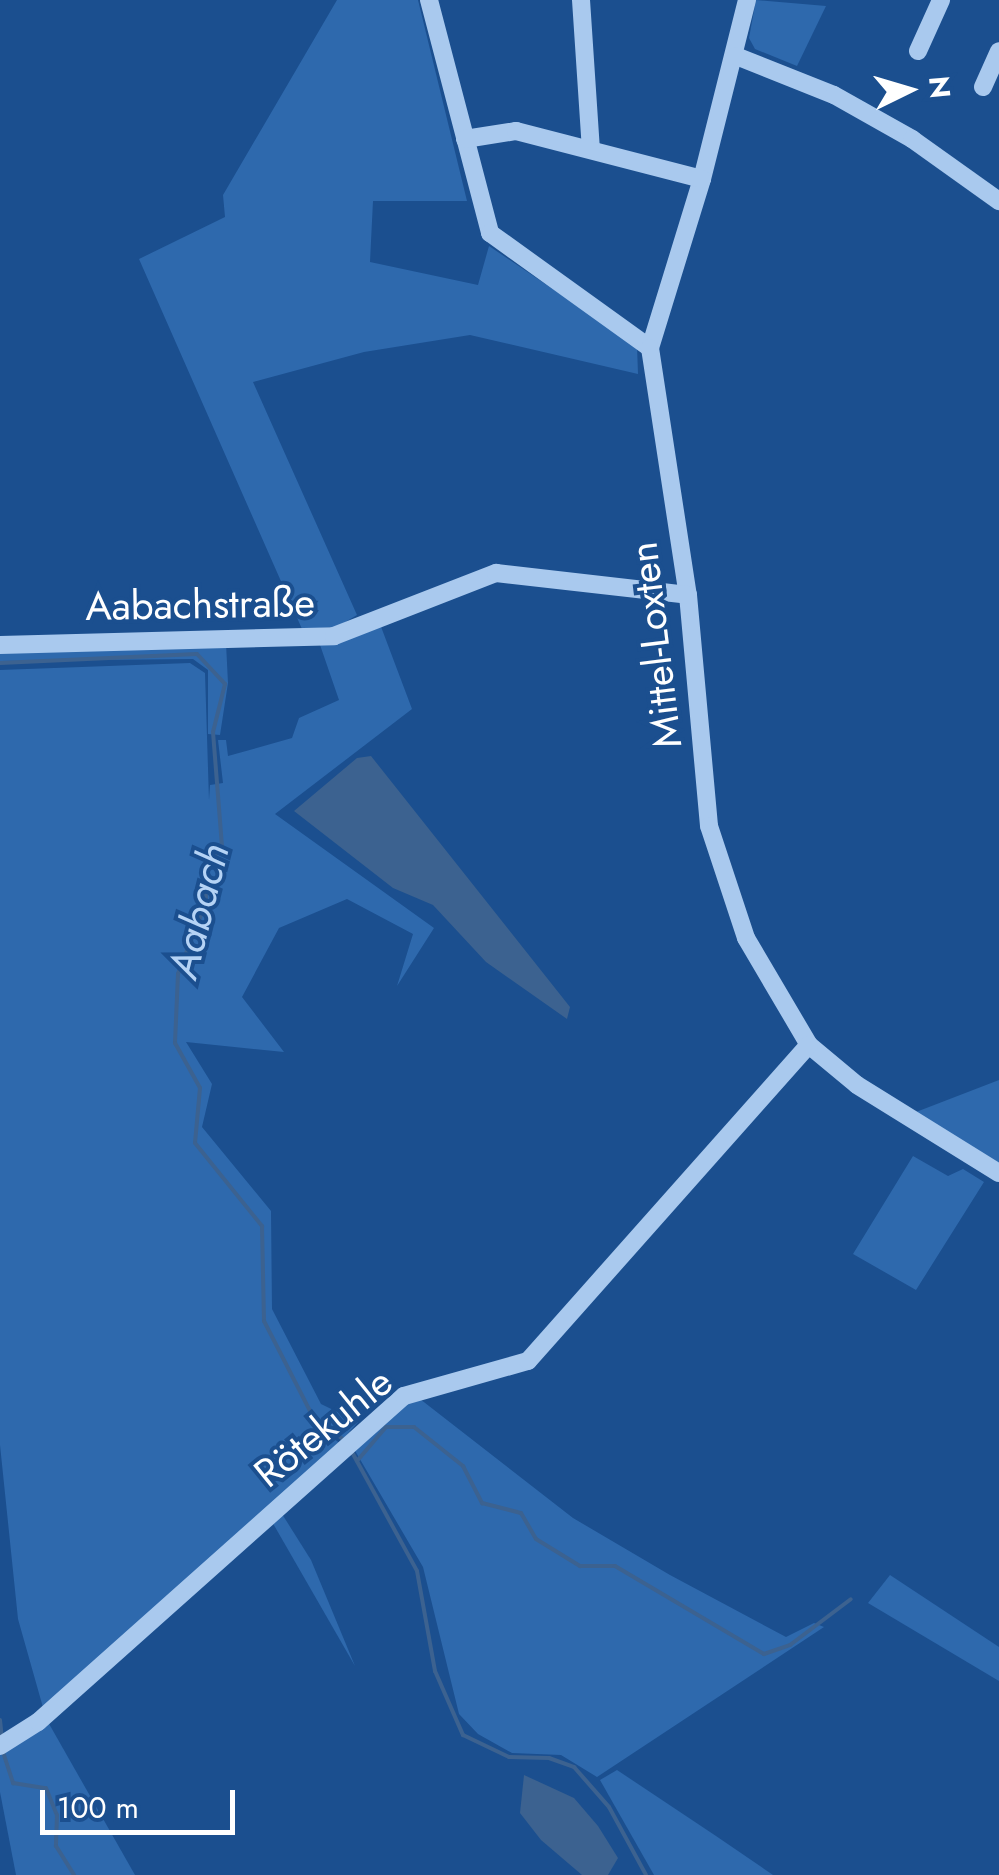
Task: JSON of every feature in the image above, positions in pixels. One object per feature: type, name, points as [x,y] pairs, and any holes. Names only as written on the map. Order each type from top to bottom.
[{"type":"street","points":[[429,0],[490,233],[650,348]]},
{"type":"street","points":[[581,0],[591,149]]},
{"type":"street","name":"Mittel-Loxten","points":[[747,0],[702,179],[650,348],[688,595],[709,826],[746,938],[809,1045],[857,1085],[999,1172]]},
{"type":"street","points":[[918,50],[941,0]]},
{"type":"street","points":[[983,87],[999,52]]},
{"type":"street","points":[[736,56],[834,95],[912,139],[999,200]]},
{"type":"street","points":[[465,139],[516,131],[702,179]]},
{"type":"street","name":"Aabachstraße","points":[[0,645],[334,636],[496,574],[688,595]]},
{"type":"street","name":"Rötekuhle","points":[[6,1744],[404,1396],[528,1362],[809,1045]]},
{"type":"shaded area","points":[[337,0],[418,0],[467,201],[373,201],[370,262],[478,285],[489,246],[637,346],[638,374],[470,335],[364,352],[253,382],[357,615],[337,627],[302,629],[139,259],[225,217],[223,195]]},
{"type":"shaded area","points":[[756,0],[826,6],[797,66],[755,49],[749,38]]},
{"type":"shaded area","points":[[380,624],[412,709],[275,814],[434,928],[397,986],[413,934],[347,899],[279,928],[242,997],[284,1052],[186,1042],[212,1084],[202,1127],[271,1211],[272,1309],[321,1404],[358,1422],[343,1439],[320,1429],[341,1444],[44,1711],[18,1619],[0,1445],[0,670],[190,663],[205,673],[209,800],[210,785],[223,783],[218,740],[226,740],[228,756],[292,738],[299,718],[339,700],[319,642]]},
{"type":"shaded area","points":[[0,640],[226,643],[228,683],[220,735],[208,734],[208,670],[193,659],[0,661]]},
{"type":"shaded area","points":[[371,756],[570,1007],[567,1019],[486,962],[433,905],[393,888],[294,811],[357,758]]},
{"type":"shaded area","points":[[999,1080],[999,1163],[916,1112]]},
{"type":"shaded area","points":[[913,1156],[948,1176],[963,1169],[984,1182],[916,1290],[853,1254]]},
{"type":"shaded area","points":[[420,1399],[573,1518],[670,1575],[786,1637],[814,1623],[824,1627],[597,1777],[561,1755],[512,1753],[478,1734],[459,1714],[423,1567],[354,1449],[403,1404]]},
{"type":"shaded area","points":[[282,1514],[311,1560],[355,1666],[271,1520]]},
{"type":"shaded area","points":[[890,1575],[999,1647],[999,1681],[868,1603]]},
{"type":"shaded area","points":[[48,1722],[135,1875],[16,1875],[0,1792],[0,1754]]},
{"type":"shaded area","points":[[617,1770],[773,1875],[654,1875],[600,1780]]},
{"type":"shaded area","points":[[524,1775],[574,1798],[598,1826],[618,1858],[608,1875],[582,1875],[541,1840],[520,1813]]},
{"type":"waterway","name":"Aabach","points":[[0,663],[197,654],[225,684],[213,732],[222,846],[205,870],[206,902],[178,974],[175,1043],[200,1088],[195,1143],[262,1226],[264,1321],[312,1415],[343,1439]]},
{"type":"waterway","points":[[357,1461],[386,1427],[414,1427],[463,1466],[482,1503],[521,1513],[536,1539],[580,1566],[615,1566],[764,1654],[790,1645],[851,1599]]},
{"type":"waterway","name":"Aabach","points":[[353,1454],[417,1571],[435,1671],[463,1735],[509,1757],[549,1758],[574,1767],[609,1807],[646,1875]]},
{"type":"waterway","points":[[0,1720],[2,1738]]},
{"type":"waterway","points":[[3,1752],[13,1783],[46,1788],[57,1815],[56,1846],[74,1875]]}]
